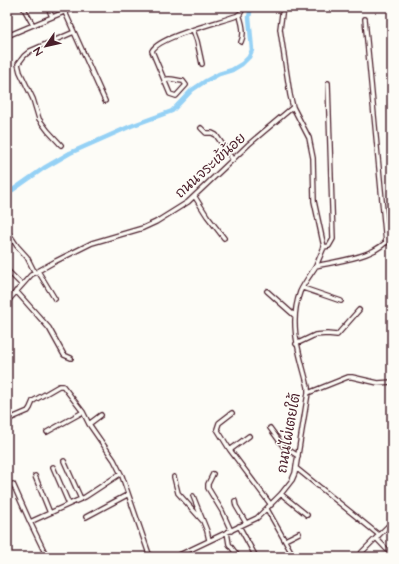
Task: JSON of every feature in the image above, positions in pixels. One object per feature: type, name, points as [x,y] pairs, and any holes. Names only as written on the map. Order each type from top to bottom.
[{"type":"street","points":[[24,7],[33,25]]},
{"type":"street","points":[[48,7],[52,17]]},
{"type":"street","points":[[7,36],[76,7]]},
{"type":"street","points":[[164,80],[175,79],[183,81],[186,85],[174,96],[170,94],[164,80],[152,50],[162,42],[239,14],[244,7]]},
{"type":"street","points":[[284,7],[280,29],[290,95],[293,107],[307,134],[312,150],[314,168],[314,201],[324,247]]},
{"type":"street","points":[[65,12],[105,101]]},
{"type":"street","points":[[239,14],[242,21],[243,34],[241,42]]},
{"type":"street","points":[[365,19],[386,243]]},
{"type":"street","points":[[193,30],[202,64]]},
{"type":"street","points":[[61,145],[39,119],[33,99],[20,72],[18,64],[30,51],[74,32]]},
{"type":"street","name":"ถนนไผ่เตยใต้","points":[[175,557],[256,518],[281,494],[292,480],[296,468],[308,387],[296,344],[295,316],[300,292],[316,266],[324,247],[329,246],[333,239],[328,83]]},
{"type":"street","name":"ถนนจระเข้น้อย","points":[[7,301],[36,272],[92,243],[143,228],[156,222],[195,197],[233,160],[293,107]]},
{"type":"street","points":[[201,128],[206,133],[216,135],[233,160]]},
{"type":"street","points":[[195,197],[224,238]]},
{"type":"street","points":[[7,231],[17,246],[27,257],[55,299]]},
{"type":"street","points":[[316,266],[364,255],[386,243],[392,235]]},
{"type":"street","points":[[7,270],[22,285]]},
{"type":"street","points":[[303,288],[341,301]]},
{"type":"street","points":[[16,291],[49,328],[64,355],[71,358]]},
{"type":"street","points":[[267,291],[295,316]]},
{"type":"street","points":[[296,344],[315,335],[337,335],[359,310]]},
{"type":"street","points":[[308,393],[348,377],[378,383],[392,382]]},
{"type":"street","points":[[7,420],[28,410],[33,401],[61,386],[83,412],[89,424],[110,454],[120,474],[150,557]]},
{"type":"street","points":[[47,432],[83,412]]},
{"type":"street","points":[[232,413],[217,426],[230,450],[270,505]]},
{"type":"street","points":[[89,424],[101,415]]},
{"type":"street","points":[[270,428],[283,446],[298,456]]},
{"type":"street","points":[[230,450],[249,436]]},
{"type":"street","points":[[64,461],[81,499]]},
{"type":"street","points":[[53,467],[69,504]]},
{"type":"street","points":[[296,468],[377,537],[392,555]]},
{"type":"street","points":[[30,522],[81,499],[120,474]]},
{"type":"street","points":[[213,474],[208,484],[208,488],[222,511],[229,531],[229,544],[237,555]]},
{"type":"street","points":[[35,476],[50,513]]},
{"type":"street","points":[[174,477],[178,493],[202,520]]},
{"type":"street","points":[[13,484],[46,557]]},
{"type":"street","points":[[281,494],[307,515]]},
{"type":"street","points":[[86,517],[127,495]]},
{"type":"street","points":[[193,496],[209,535],[209,540]]},
{"type":"street","points":[[235,501],[236,506],[246,523]]},
{"type":"street","points":[[267,509],[294,557]]},
{"type":"street","points":[[359,557],[362,552],[392,522]]},
{"type":"street","points":[[239,526],[256,557]]},
{"type":"street","points":[[285,540],[299,533]]},
{"type":"waterway","points":[[7,194],[44,168],[70,153],[131,126],[172,111],[192,90],[219,74],[232,70],[242,64],[249,57],[252,50],[249,17],[251,7]]}]
